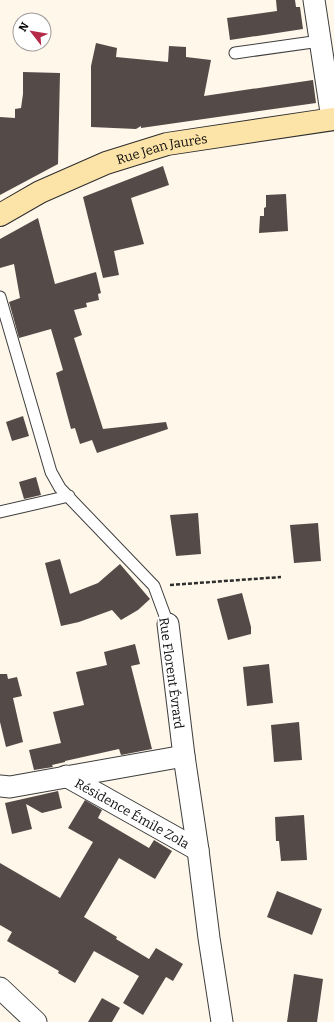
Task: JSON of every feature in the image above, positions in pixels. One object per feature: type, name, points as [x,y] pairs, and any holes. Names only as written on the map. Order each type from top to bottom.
[{"type":"main road","name":"Rue Jean Jaurès","points":[[0,215],[40,192],[106,163],[167,144],[333,119]]},
{"type":"street","points":[[314,0],[333,119]]},
{"type":"street","name":"Rue Florent Évrard","points":[[168,624],[184,756],[222,1022]]},
{"type":"street","name":"Résidence Émile Zola","points":[[0,786],[10,787],[184,756]]},
{"type":"street","name":"Résidence Émile Zola","points":[[66,776],[198,850]]},
{"type":"street","points":[[0,988],[36,1022]]},
{"type":"lane","points":[[235,53],[320,41]]},
{"type":"lane","name":"Rue Florent Évrard","points":[[0,297],[51,472],[60,488],[154,586],[168,624]]},
{"type":"lane","points":[[0,512],[68,496]]},
{"type":"path","points":[[154,586],[281,577]]},
{"type":"building","points":[[276,0],[295,0],[296,7],[300,7],[303,29],[230,40],[227,18],[277,11]]},
{"type":"building","points":[[96,43],[117,48],[116,57],[168,62],[169,46],[186,47],[186,57],[211,60],[204,96],[313,80],[316,103],[141,128],[141,126],[136,129],[91,127],[91,66]]},
{"type":"building","points":[[23,72],[60,73],[58,164],[0,195],[0,117],[15,118],[15,109],[21,108],[23,94]]},
{"type":"building","points":[[163,166],[169,185],[131,198],[144,244],[114,251],[119,275],[103,278],[83,197]]},
{"type":"building","points":[[286,194],[288,231],[259,233],[260,216],[264,216],[264,208],[266,207],[266,195]]},
{"type":"building","points":[[38,218],[55,284],[96,272],[101,293],[98,294],[99,300],[86,303],[87,307],[74,310],[82,335],[74,338],[103,429],[166,422],[168,429],[97,453],[92,440],[80,444],[75,428],[71,429],[56,373],[63,370],[51,329],[19,338],[9,302],[20,298],[14,264],[0,268],[0,239]]},
{"type":"building","points":[[23,416],[29,436],[12,441],[6,422]]},
{"type":"building","points":[[36,477],[41,495],[24,499],[19,482]]},
{"type":"building","points":[[198,513],[201,554],[176,556],[170,515]]},
{"type":"building","points":[[318,523],[321,561],[294,563],[290,525]]},
{"type":"building","points":[[60,559],[70,594],[98,583],[120,564],[150,599],[138,610],[121,620],[112,610],[79,622],[61,626],[45,563]]},
{"type":"building","points":[[242,593],[251,627],[251,634],[228,640],[217,599]]},
{"type":"building","points":[[135,644],[140,664],[131,666],[152,749],[121,755],[119,749],[65,761],[52,765],[53,767],[34,770],[29,750],[61,743],[53,712],[84,705],[76,672],[107,665],[104,652]]},
{"type":"building","points":[[269,664],[273,703],[247,706],[243,667]]},
{"type":"building","points":[[0,674],[7,674],[8,679],[17,677],[22,696],[13,698],[23,742],[6,747],[0,722]]},
{"type":"building","points":[[299,722],[302,760],[274,762],[271,725]]},
{"type":"building","points":[[58,791],[62,808],[42,813],[26,804],[32,829],[12,834],[5,803]]},
{"type":"building","points":[[85,800],[102,810],[98,818],[149,848],[154,840],[172,851],[155,879],[119,858],[84,917],[149,959],[156,948],[183,964],[173,981],[166,977],[143,1015],[123,1003],[139,976],[94,951],[75,983],[58,973],[59,971],[7,941],[12,932],[0,925],[0,863],[60,898],[93,842],[68,828]]},
{"type":"building","points":[[304,815],[307,860],[281,861],[279,841],[276,841],[275,817]]},
{"type":"building","points":[[277,891],[322,909],[312,935],[267,917]]},
{"type":"building","points":[[294,974],[323,979],[317,1022],[287,1022]]},
{"type":"building","points":[[102,998],[120,1008],[112,1022],[88,1022]]}]
